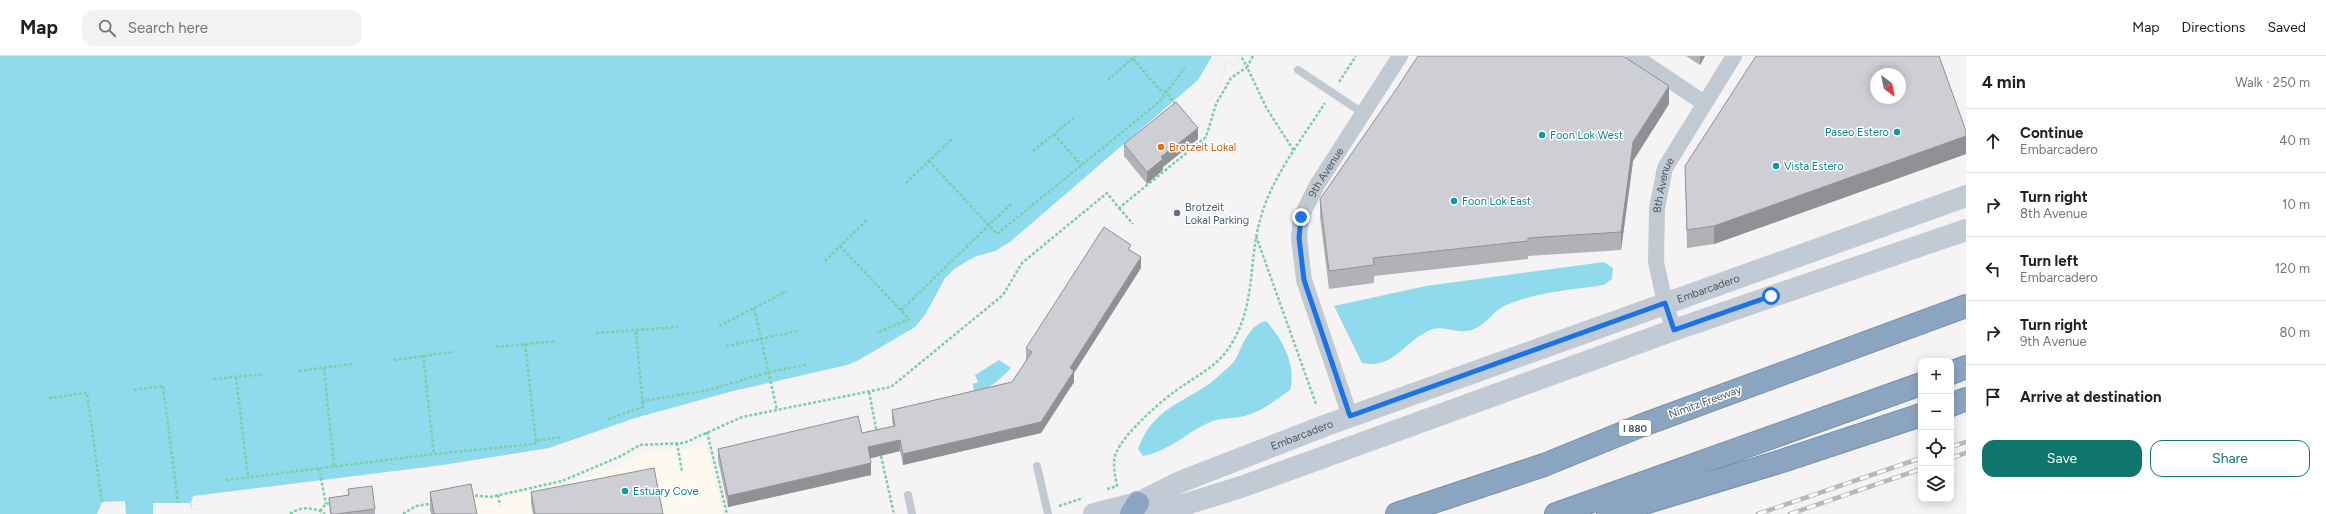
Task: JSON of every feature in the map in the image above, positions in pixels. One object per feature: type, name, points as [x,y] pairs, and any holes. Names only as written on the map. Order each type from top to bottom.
[{"type":"highway","name":"Nimitz Freeway","points":[[1397,514],[1544,465],[1648,424],[1961,308]]},
{"type":"highway","points":[[1954,372],[1966,367]]},
{"type":"highway","points":[[1556,514],[1918,385]]},
{"type":"highway","points":[[1954,404],[1966,399]]},
{"type":"highway","points":[[1608,514],[1782,461],[1918,416]]},
{"type":"main road","name":"Embarcadero","points":[[1134,508],[1180,482],[1350,416],[1966,196]]},
{"type":"main road","name":"Embarcadero","points":[[1094,514],[1134,508],[1183,505],[1241,487],[1674,330],[1966,230]]},
{"type":"street","name":"9th Avenue","points":[[1350,416],[1304,280],[1299,238],[1301,217],[1317,185],[1400,56]]},
{"type":"street","points":[[1634,56],[1704,103]]},
{"type":"street","name":"8th Avenue","points":[[1674,330],[1665,303],[1656,262],[1657,208],[1665,168],[1734,56]]},
{"type":"lane","points":[[1298,70],[1363,113]]},
{"type":"lane","points":[[1037,466],[1048,514]]},
{"type":"lane","points":[[908,495],[912,514]]},
{"type":"path","points":[[1108,80],[1135,56]]},
{"type":"path","points":[[1119,208],[1206,137],[1216,104],[1231,78],[1247,66],[1253,56]]},
{"type":"path","points":[[1117,486],[1114,472],[1116,454],[1124,439],[1161,403],[1182,386],[1205,372],[1226,352],[1242,326],[1250,299],[1256,236],[1263,209],[1276,181],[1294,151],[1356,56]]},
{"type":"path","points":[[1241,57],[1247,66],[1267,109],[1294,151]]},
{"type":"path","points":[[1133,59],[1160,90],[1166,92],[1182,111]]},
{"type":"path","points":[[929,161],[996,234],[1159,102],[1184,68]]},
{"type":"path","points":[[1033,151],[1075,117]]},
{"type":"path","points":[[1054,134],[1081,165]]},
{"type":"path","points":[[906,183],[953,138]]},
{"type":"path","points":[[462,497],[498,495],[562,481],[622,456],[640,445],[684,443],[742,417],[891,387],[1003,295],[1022,263],[1108,193],[1133,224]]},
{"type":"path","points":[[901,310],[1012,203]]},
{"type":"path","points":[[825,261],[868,219]]},
{"type":"path","points":[[1256,236],[1316,404]]},
{"type":"path","points":[[840,246],[909,319],[877,334]]},
{"type":"path","points":[[718,326],[786,291]]},
{"type":"path","points":[[754,308],[777,410]]},
{"type":"path","points":[[596,333],[678,327]]},
{"type":"path","points":[[608,419],[643,407],[636,331]]},
{"type":"path","points":[[726,346],[798,331]]},
{"type":"path","points":[[496,347],[555,341]]},
{"type":"path","points":[[525,344],[536,442]]},
{"type":"path","points":[[394,360],[454,352]]},
{"type":"path","points":[[423,355],[434,454]]},
{"type":"path","points":[[299,372],[352,364]]},
{"type":"path","points":[[642,401],[709,390],[769,372],[806,364]]},
{"type":"path","points":[[324,368],[334,466]]},
{"type":"path","points":[[214,379],[263,374]]},
{"type":"path","points":[[236,377],[248,476]]},
{"type":"path","points":[[134,390],[163,386],[178,503]]},
{"type":"path","points":[[869,392],[878,441]]},
{"type":"path","points":[[49,398],[87,393],[102,502]]},
{"type":"path","points":[[708,432],[727,514]]},
{"type":"path","points":[[226,480],[248,476],[536,442],[539,440],[562,437]]},
{"type":"path","points":[[676,443],[682,471]]},
{"type":"path","points":[[881,456],[894,514]]},
{"type":"path","points":[[319,468],[326,504]]},
{"type":"path","points":[[498,495],[500,505]]},
{"type":"path","points":[[403,514],[416,506],[439,502]]},
{"type":"path","points":[[320,511],[326,504],[333,503]]},
{"type":"path","points":[[290,514],[295,510],[313,508],[325,514]]},
{"type":"shaded area","name":"Estuary Cove","points":[[706,444],[723,514],[476,514],[474,500],[556,487],[621,466],[640,454],[655,449],[683,450]]},
{"type":"water","points":[[0,56],[1241,56],[1235,66],[1227,62],[1217,93],[1025,250],[986,272],[892,355],[668,422],[473,472],[192,510],[190,503],[153,503],[153,514],[126,514],[125,501],[102,502],[97,514],[0,514]]},
{"type":"water","points":[[1604,262],[1613,268],[1612,279],[1604,285],[1554,292],[1530,297],[1506,305],[1496,311],[1473,330],[1462,331],[1442,328],[1433,329],[1419,336],[1390,359],[1373,364],[1362,363],[1334,306],[1426,286]]},
{"type":"water","points":[[1266,321],[1287,353],[1290,362],[1292,381],[1290,390],[1269,405],[1257,411],[1245,416],[1213,421],[1199,427],[1153,454],[1143,456],[1138,449],[1145,434],[1154,422],[1164,412],[1211,382],[1229,367],[1235,360],[1250,331],[1260,323]]},
{"type":"water","points":[[999,360],[1011,368],[999,380],[989,387],[984,390],[974,391],[973,384],[978,382],[975,375]]},
{"type":"pier","points":[[1212,56],[1241,56],[1235,66],[1227,62],[1217,93],[1183,121],[1125,156],[1132,165],[1026,251],[982,276],[982,278],[959,299],[928,335],[922,339],[923,341],[851,382],[767,401],[699,419],[668,424],[572,462],[192,510],[191,503],[193,496],[443,465],[549,448],[635,418],[733,391],[847,365],[857,361],[915,327],[925,315],[945,278],[954,269],[974,257],[995,251],[1010,242],[1198,80]]},
{"type":"building","points":[[1418,56],[1623,56],[1669,86],[1633,142],[1621,232],[1528,238],[1528,241],[1373,258],[1374,265],[1329,271],[1320,199]]},
{"type":"building","points":[[1756,56],[1939,56],[1966,131],[1966,136],[1714,226],[1687,230],[1685,166]]},
{"type":"building","name":"Brotzeit Lokal","points":[[1176,102],[1198,128],[1161,157],[1163,159],[1147,172],[1124,144]]},
{"type":"building","points":[[1104,227],[1131,245],[1128,249],[1141,257],[1070,368],[1074,371],[1041,422],[903,454],[900,440],[868,447],[871,463],[728,496],[718,449],[858,416],[862,433],[895,426],[892,410],[1012,382],[1032,352],[1026,348]]},
{"type":"building","name":"Estuary Cove","points":[[654,468],[663,514],[535,514],[531,492]]},
{"type":"building","points":[[471,484],[477,514],[434,514],[430,492]]},
{"type":"building","points":[[372,486],[375,509],[331,514],[329,498],[349,495],[348,489]]},
{"type":"railway","points":[[1954,446],[1966,442]]},
{"type":"railway","points":[[1954,457],[1966,453]]},
{"type":"railway","points":[[1758,514],[1918,459]]},
{"type":"railway","points":[[1790,514],[1918,470]]},
{"type":"place","name":"Paseo Estero","points":[[1897,132]]},
{"type":"place","name":"Foon Lok West","points":[[1542,135]]},
{"type":"place","name":"Brotzeit Lokal","points":[[1161,147]]},
{"type":"place","name":"Vista Estero","points":[[1776,166]]},
{"type":"place","name":"Foon Lok East","points":[[1454,201]]},
{"type":"place","name":"Brotzeit Lokal Parking","points":[[1177,213]]},
{"type":"place","name":"Estuary Cove","points":[[625,491]]},
{"type":"route","points":[[1301,217],[1299,238],[1300,260],[1304,280],[1350,416],[1665,303],[1674,330],[1771,296]]}]
